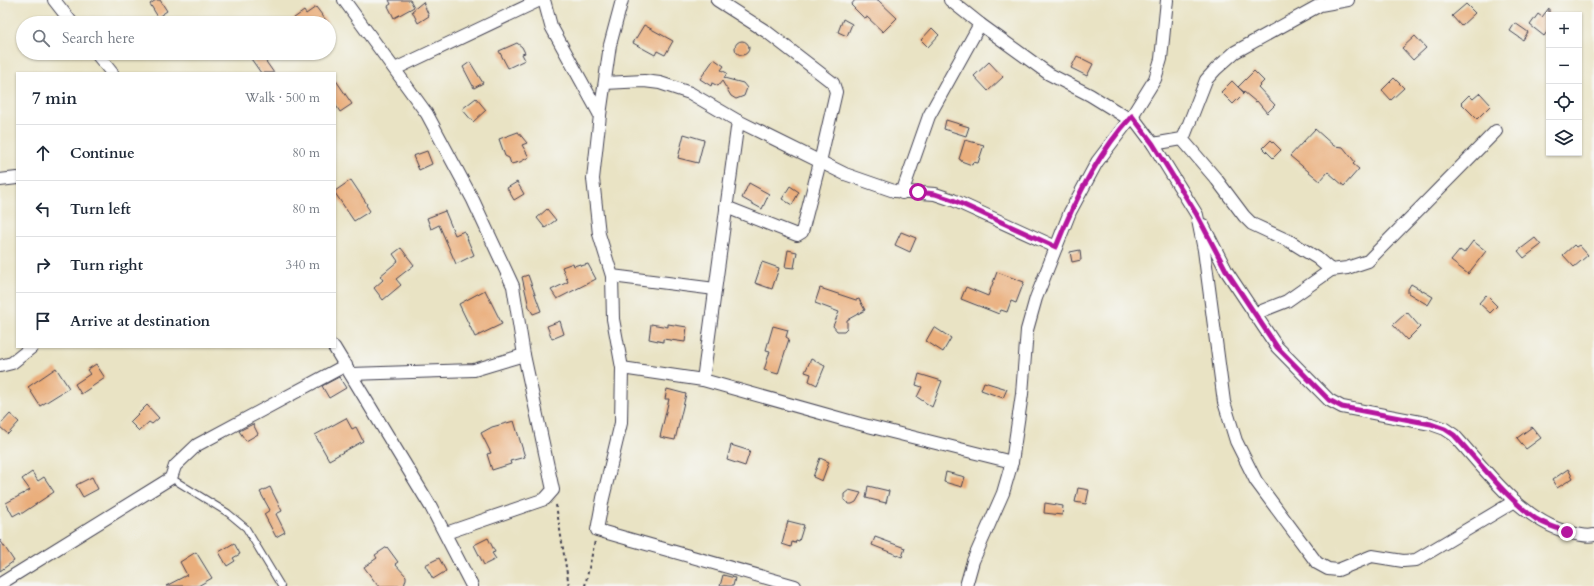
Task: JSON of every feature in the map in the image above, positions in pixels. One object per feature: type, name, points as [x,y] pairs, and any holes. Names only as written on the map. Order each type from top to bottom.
[{"type":"street","points":[[54,0],[67,16]]},
{"type":"street","points":[[344,0],[428,114],[473,200],[513,286],[524,356],[554,490],[545,499],[446,533]]},
{"type":"street","points":[[395,69],[540,0]]},
{"type":"street","points":[[544,0],[551,26],[600,115]]},
{"type":"street","points":[[622,0],[610,45],[593,179],[599,234],[612,276],[613,319],[622,368],[621,423],[597,530],[795,586]]},
{"type":"street","points":[[717,0],[767,32],[833,83],[836,92],[820,162],[800,235],[726,207]]},
{"type":"street","points":[[950,0],[980,24],[1049,74],[1131,118],[1153,144],[1197,215],[1227,272],[1277,347],[1329,400],[1342,407],[1431,424],[1445,429],[1454,435],[1515,501],[1536,518],[1550,526],[1567,532],[1589,536],[1594,535]]},
{"type":"street","points":[[966,586],[972,560],[1003,493],[1012,462],[1022,394],[1027,330],[1036,298],[1070,212],[1097,162],[1131,118],[1155,79],[1161,59],[1167,0]]},
{"type":"street","points":[[1153,144],[1182,139],[1206,80],[1235,52],[1320,5],[1348,0]]},
{"type":"street","points":[[902,193],[929,116],[980,24]]},
{"type":"street","points":[[102,60],[111,72]]},
{"type":"street","points":[[605,83],[644,81],[660,83],[690,93],[738,121],[845,174],[902,193],[918,192],[935,194],[953,200],[1056,247]]},
{"type":"street","points":[[703,380],[738,121]]},
{"type":"street","points":[[1254,314],[1287,301],[1331,270],[1347,268],[1368,261],[1496,131]]},
{"type":"street","points":[[1182,139],[1252,224],[1291,242],[1317,258],[1331,270]]},
{"type":"street","points":[[0,180],[16,178]]},
{"type":"street","points":[[1197,215],[1204,250],[1224,402],[1236,440],[1256,481],[1316,563],[1328,569],[1338,570],[1372,556],[1403,561],[1416,560],[1515,501]]},
{"type":"street","points":[[612,276],[715,289]]},
{"type":"street","points":[[0,366],[12,363],[31,348]]},
{"type":"street","points":[[335,348],[446,533],[472,586]]},
{"type":"street","points":[[0,584],[170,478],[174,466],[196,445],[348,370],[474,370],[524,356]]},
{"type":"street","points":[[622,368],[703,380],[860,424],[1012,462]]},
{"type":"lane","points":[[170,478],[228,513],[246,528],[281,586]]},
{"type":"path","points":[[554,490],[569,586]]},
{"type":"path","points":[[584,586],[597,530]]},
{"type":"building","points":[[156,0],[160,0],[167,11],[157,16],[150,4]]},
{"type":"building","points":[[389,0],[410,0],[414,7],[394,18],[388,6],[391,4]]},
{"type":"building","points":[[855,0],[878,0],[897,18],[883,32],[867,17],[864,18],[851,5]]},
{"type":"building","points":[[423,2],[429,16],[418,23],[412,11]]},
{"type":"building","points":[[1466,4],[1475,13],[1461,26],[1452,16]]},
{"type":"building","points":[[316,7],[323,16],[297,16],[304,11],[306,14]]},
{"type":"building","points":[[1549,8],[1549,12],[1546,12],[1546,33],[1544,36],[1530,25],[1538,14],[1542,17]]},
{"type":"building","points":[[843,19],[852,24],[847,36],[838,32]]},
{"type":"building","points":[[1515,23],[1528,32],[1523,40],[1510,31]]},
{"type":"building","points":[[644,25],[673,41],[665,55],[657,51],[655,55],[633,43]]},
{"type":"building","points":[[932,28],[939,35],[928,47],[921,40]]},
{"type":"building","points":[[1415,36],[1426,48],[1413,60],[1402,48]]},
{"type":"building","points":[[742,41],[747,43],[749,48],[747,53],[742,55],[737,53],[735,48],[737,43]]},
{"type":"building","points":[[517,43],[522,47],[525,53],[522,54],[525,60],[508,68],[499,51]]},
{"type":"building","points":[[1077,56],[1093,64],[1087,76],[1071,68]]},
{"type":"building","points":[[714,59],[724,66],[721,70],[727,73],[724,78],[743,83],[747,88],[744,96],[736,99],[731,96],[722,81],[718,86],[712,83],[711,86],[700,79]]},
{"type":"building","points":[[252,60],[265,60],[273,72],[260,72]]},
{"type":"building","points":[[470,62],[483,83],[474,88],[463,67]]},
{"type":"building","points":[[989,62],[1003,77],[988,91],[974,76]]},
{"type":"building","points":[[1254,71],[1264,81],[1258,87],[1275,105],[1267,113],[1257,101],[1256,102],[1238,87]]},
{"type":"building","points":[[1394,78],[1404,88],[1391,100],[1382,90]]},
{"type":"building","points":[[336,80],[352,104],[340,112],[336,106]]},
{"type":"building","points":[[1232,81],[1244,93],[1233,104],[1221,92]]},
{"type":"building","points":[[1480,93],[1491,105],[1477,119],[1461,103],[1469,95],[1473,99]]},
{"type":"building","points":[[476,98],[486,110],[473,122],[462,109]]},
{"type":"building","points":[[946,120],[969,127],[966,136],[944,129]]},
{"type":"building","points":[[1315,129],[1334,146],[1343,147],[1355,162],[1353,164],[1359,169],[1344,186],[1328,172],[1320,181],[1290,156]]},
{"type":"building","points":[[518,132],[527,143],[522,145],[529,157],[520,162],[511,164],[509,158],[505,156],[499,139]]},
{"type":"building","points":[[684,134],[704,140],[698,163],[678,158]]},
{"type":"building","points":[[965,140],[984,145],[978,163],[973,162],[972,165],[959,159]]},
{"type":"building","points":[[1271,140],[1281,150],[1273,158],[1263,148]]},
{"type":"building","points":[[427,151],[432,164],[419,170],[413,156]]},
{"type":"building","points":[[351,180],[370,211],[354,221],[336,194],[336,190]]},
{"type":"building","points":[[517,182],[524,194],[514,200],[507,188]]},
{"type":"building","points":[[749,183],[769,194],[762,209],[742,198]]},
{"type":"building","points":[[790,186],[799,192],[792,205],[782,199]]},
{"type":"building","points":[[547,209],[556,220],[545,228],[537,218]]},
{"type":"building","points":[[445,211],[455,235],[464,231],[474,255],[456,264],[439,225],[431,229],[427,218]]},
{"type":"building","points":[[901,232],[916,238],[910,252],[895,245]]},
{"type":"building","points":[[1535,238],[1541,245],[1524,258],[1518,251]]},
{"type":"building","points":[[1473,241],[1486,251],[1468,274],[1451,261],[1460,250],[1464,253]]},
{"type":"building","points":[[1574,245],[1576,247],[1579,245],[1588,255],[1574,267],[1563,255]]},
{"type":"building","points":[[401,248],[414,265],[396,279],[401,285],[383,300],[374,288],[383,280],[380,276],[398,261],[393,254]]},
{"type":"building","points":[[788,250],[797,252],[794,268],[785,267]]},
{"type":"building","points":[[1080,250],[1081,260],[1072,262],[1070,252]]},
{"type":"building","points":[[762,262],[779,268],[772,289],[755,283]]},
{"type":"building","points":[[573,263],[574,266],[588,264],[596,279],[557,299],[551,290],[568,282],[562,267]]},
{"type":"building","points":[[997,272],[1024,282],[1016,303],[1011,301],[1007,312],[1001,310],[999,314],[961,299],[966,287],[988,296]]},
{"type":"building","points":[[528,275],[541,311],[533,314],[529,307],[522,277]]},
{"type":"building","points":[[1411,284],[1433,297],[1428,305],[1408,293],[1408,289]]},
{"type":"building","points":[[820,288],[856,300],[859,299],[865,310],[847,320],[847,328],[844,331],[837,331],[833,326],[839,312],[815,303]]},
{"type":"building","points":[[485,290],[502,324],[475,337],[459,304]]},
{"type":"building","points":[[1486,295],[1497,306],[1490,313],[1479,303]]},
{"type":"building","points":[[1407,312],[1420,327],[1407,340],[1393,325]]},
{"type":"building","points":[[560,321],[564,334],[552,339],[547,326]]},
{"type":"building","points":[[651,324],[668,327],[668,324],[687,327],[685,342],[663,339],[663,342],[649,339]]},
{"type":"building","points":[[773,326],[788,330],[786,337],[789,339],[778,374],[764,370],[770,351],[766,350]]},
{"type":"building","points":[[934,327],[951,338],[943,352],[926,341]]},
{"type":"building","points":[[811,359],[825,366],[817,385],[809,381],[811,374],[805,372]]},
{"type":"building","points":[[96,364],[105,378],[81,394],[75,384],[90,374],[87,370]]},
{"type":"building","points":[[56,368],[69,388],[40,406],[28,387]]},
{"type":"building","points":[[919,374],[942,381],[932,407],[917,397],[922,387],[916,385]]},
{"type":"building","points":[[339,377],[346,388],[329,398],[322,386]]},
{"type":"building","points":[[984,382],[1007,389],[1003,398],[981,390]]},
{"type":"building","points":[[667,389],[686,394],[675,440],[660,437],[669,399],[665,399]]},
{"type":"building","points":[[147,405],[159,418],[152,424],[149,422],[139,431],[130,422]]},
{"type":"building","points":[[10,414],[19,422],[8,434],[0,427],[0,425]]},
{"type":"building","points":[[346,418],[352,429],[356,427],[363,441],[329,460],[315,435]]},
{"type":"building","points":[[514,421],[525,457],[510,461],[511,464],[492,470],[487,454],[491,453],[481,433],[492,427]]},
{"type":"building","points":[[253,424],[258,434],[246,441],[239,431]]},
{"type":"building","points":[[1532,427],[1541,438],[1526,449],[1517,438]]},
{"type":"building","points":[[731,445],[750,451],[745,466],[727,460]]},
{"type":"building","points":[[820,458],[829,462],[822,481],[813,477]]},
{"type":"building","points":[[1568,469],[1573,478],[1557,488],[1552,480]]},
{"type":"building","points":[[32,472],[38,481],[44,477],[54,492],[21,514],[20,512],[13,516],[6,503],[30,490],[22,479]]},
{"type":"building","points":[[946,472],[965,477],[962,487],[944,482]]},
{"type":"building","points":[[92,477],[98,489],[83,497],[76,485]]},
{"type":"building","points":[[868,486],[889,491],[886,503],[866,498]]},
{"type":"building","points":[[270,487],[282,511],[276,514],[285,532],[276,537],[264,514],[270,510],[260,492]]},
{"type":"building","points":[[1078,488],[1089,490],[1086,504],[1075,502]]},
{"type":"building","points":[[849,490],[861,493],[856,502],[852,504],[849,504],[844,500],[844,494]]},
{"type":"building","points":[[1045,503],[1063,506],[1062,515],[1044,513]]},
{"type":"building","points":[[788,521],[804,525],[799,541],[796,540],[795,543],[792,542],[791,547],[782,544]]},
{"type":"building","points":[[875,537],[905,548],[902,557],[872,545]]},
{"type":"building","points":[[488,538],[495,552],[492,553],[496,559],[484,565],[474,545]]},
{"type":"building","points":[[0,540],[14,561],[0,571]]},
{"type":"building","points":[[234,543],[240,554],[233,558],[235,561],[227,566],[219,552]]},
{"type":"building","points":[[387,547],[398,562],[395,564],[406,576],[404,586],[378,586],[364,567],[377,558],[375,555]]},
{"type":"building","points":[[196,552],[212,578],[198,586],[166,586],[187,575],[180,562]]},
{"type":"building","points":[[439,558],[446,571],[433,579],[425,565]]},
{"type":"building","points":[[723,575],[735,578],[733,586],[720,586]]},
{"type":"route","points":[[918,192],[935,194],[953,200],[1056,247],[1070,212],[1097,162],[1132,116],[1153,144],[1197,215],[1227,272],[1263,327],[1277,347],[1329,400],[1342,407],[1431,424],[1445,429],[1454,435],[1515,501],[1536,518],[1550,526],[1567,532]]}]
